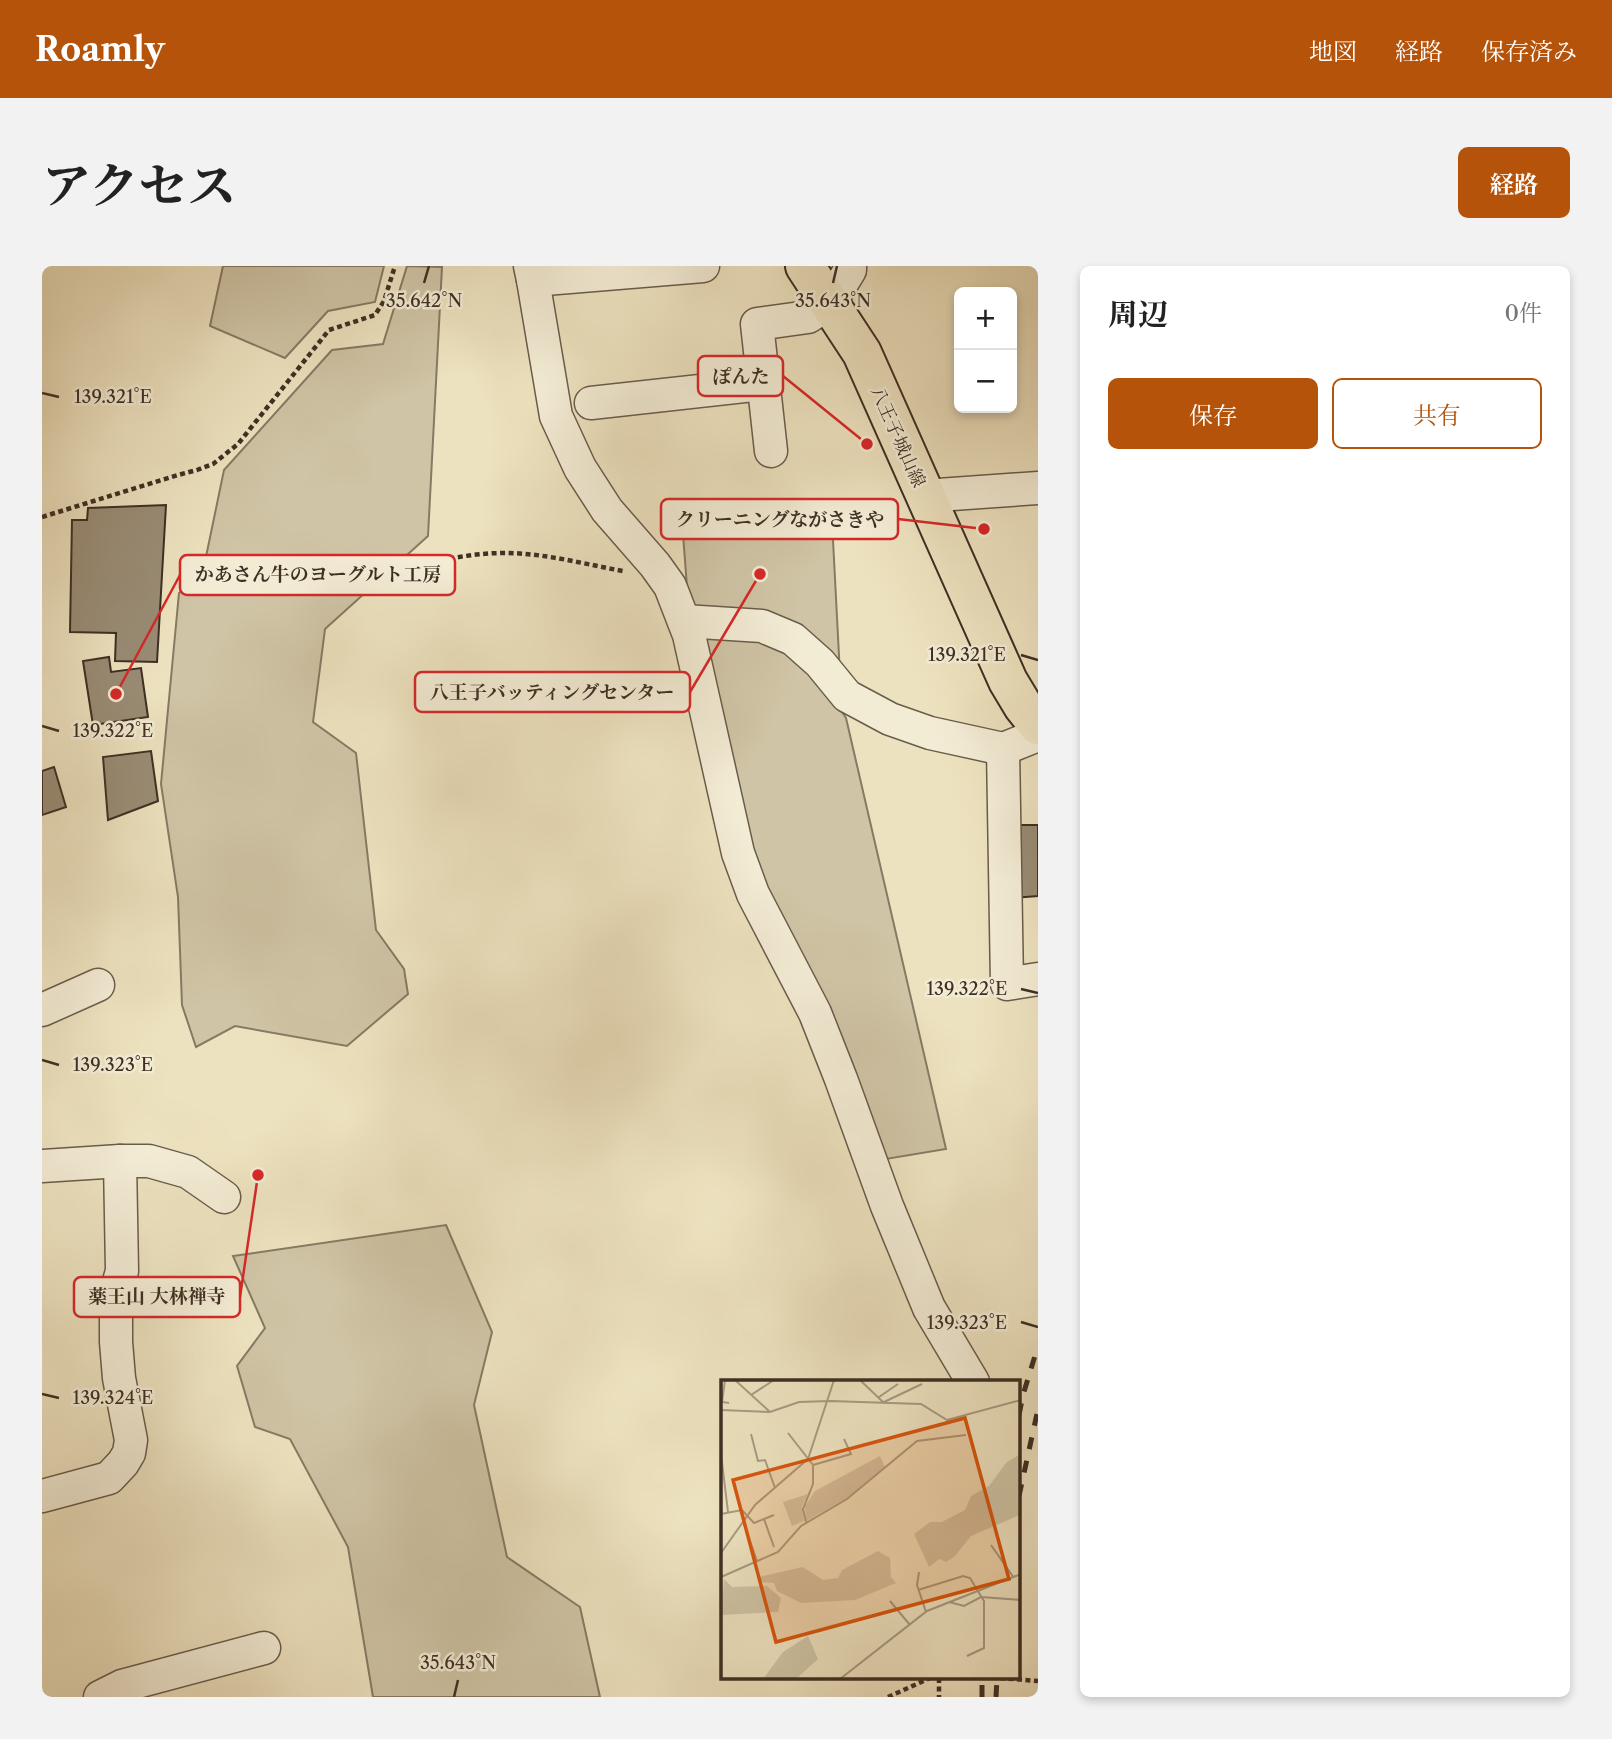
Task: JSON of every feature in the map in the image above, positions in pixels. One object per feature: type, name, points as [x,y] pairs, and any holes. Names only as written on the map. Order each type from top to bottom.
[{"type":"main road","name":"八王子城山線","points":[[805,266],[862,353],[1008,681],[1038,725]]},
{"type":"street","points":[[702,266],[531,273],[556,416],[580,467],[607,510],[670,586],[689,635],[738,853],[753,894],[815,1013],[887,1206],[929,1308],[972,1380]]},
{"type":"street","points":[[771,452],[757,324],[808,317],[830,303],[850,266]]},
{"type":"street","points":[[590,403],[764,384]]},
{"type":"street","points":[[924,496],[1038,488]]},
{"type":"street","points":[[684,621],[762,626],[793,639],[820,663],[848,696],[890,719],[930,733],[1003,749],[1038,735]]},
{"type":"street","points":[[1003,749],[1007,984],[1038,979]]},
{"type":"street","points":[[42,1010],[98,985]]},
{"type":"street","points":[[42,1166],[135,1161],[188,1172],[224,1196]]},
{"type":"street","points":[[42,1496],[109,1478],[129,1453],[131,1440],[119,1378],[116,1342],[116,1292],[122,1271],[135,1161]]},
{"type":"street","points":[[100,1697],[122,1686],[264,1648]]},
{"type":"path","points":[[42,517],[197,470],[220,459],[238,444],[329,330],[374,315],[384,301],[395,266]]},
{"type":"path","points":[[408,568],[471,555],[505,553],[551,557],[665,579]]},
{"type":"path","points":[[1020,1679],[1038,1681]]},
{"type":"path","points":[[888,1697],[926,1680]]},
{"type":"shaded area","points":[[223,266],[384,266],[375,302],[328,311],[285,358],[210,326]]},
{"type":"shaded area","points":[[407,266],[442,267],[428,536],[325,629],[313,722],[356,753],[376,930],[404,969],[408,994],[347,1046],[235,1026],[196,1047],[182,1005],[178,897],[161,784],[179,593],[202,576],[224,470],[332,350],[383,344]]},
{"type":"shaded area","points":[[832,521],[840,675],[814,643],[689,614],[683,534]]},
{"type":"shaded area","points":[[689,627],[780,641],[819,678],[846,718],[946,1149],[880,1160],[759,894]]},
{"type":"shaded area","points":[[446,1225],[492,1332],[474,1405],[507,1557],[580,1607],[600,1697],[373,1697],[348,1547],[290,1439],[255,1427],[237,1366],[265,1328],[233,1256]]},
{"type":"building","points":[[166,505],[157,662],[115,661],[116,633],[70,632],[72,520],[87,520],[88,508]]},
{"type":"building","points":[[109,657],[111,672],[141,668],[148,717],[93,725],[83,661]]},
{"type":"building","points":[[151,751],[158,801],[108,820],[103,757]]},
{"type":"building","points":[[54,767],[66,807],[42,815],[42,771]]},
{"type":"building","points":[[1012,825],[1038,825],[1038,896],[1013,898]]},
{"type":"railway","points":[[1020,1410],[1038,1346]]},
{"type":"railway","points":[[1020,1491],[1038,1409]]},
{"type":"railway","points":[[982,1680],[982,1697]]},
{"type":"railway","points":[[996,1697],[997,1680]]},
{"type":"place","name":"ぽんた","points":[[867,444]]},
{"type":"place","name":"クリーニングながさきや","points":[[984,529]]},
{"type":"place","name":"八王子バッティングセンター","points":[[760,574]]},
{"type":"place","name":"かあさん牛のヨーグルト工房","points":[[116,694]]},
{"type":"place","name":"薬王山 大林禅寺","points":[[258,1175]]}]
